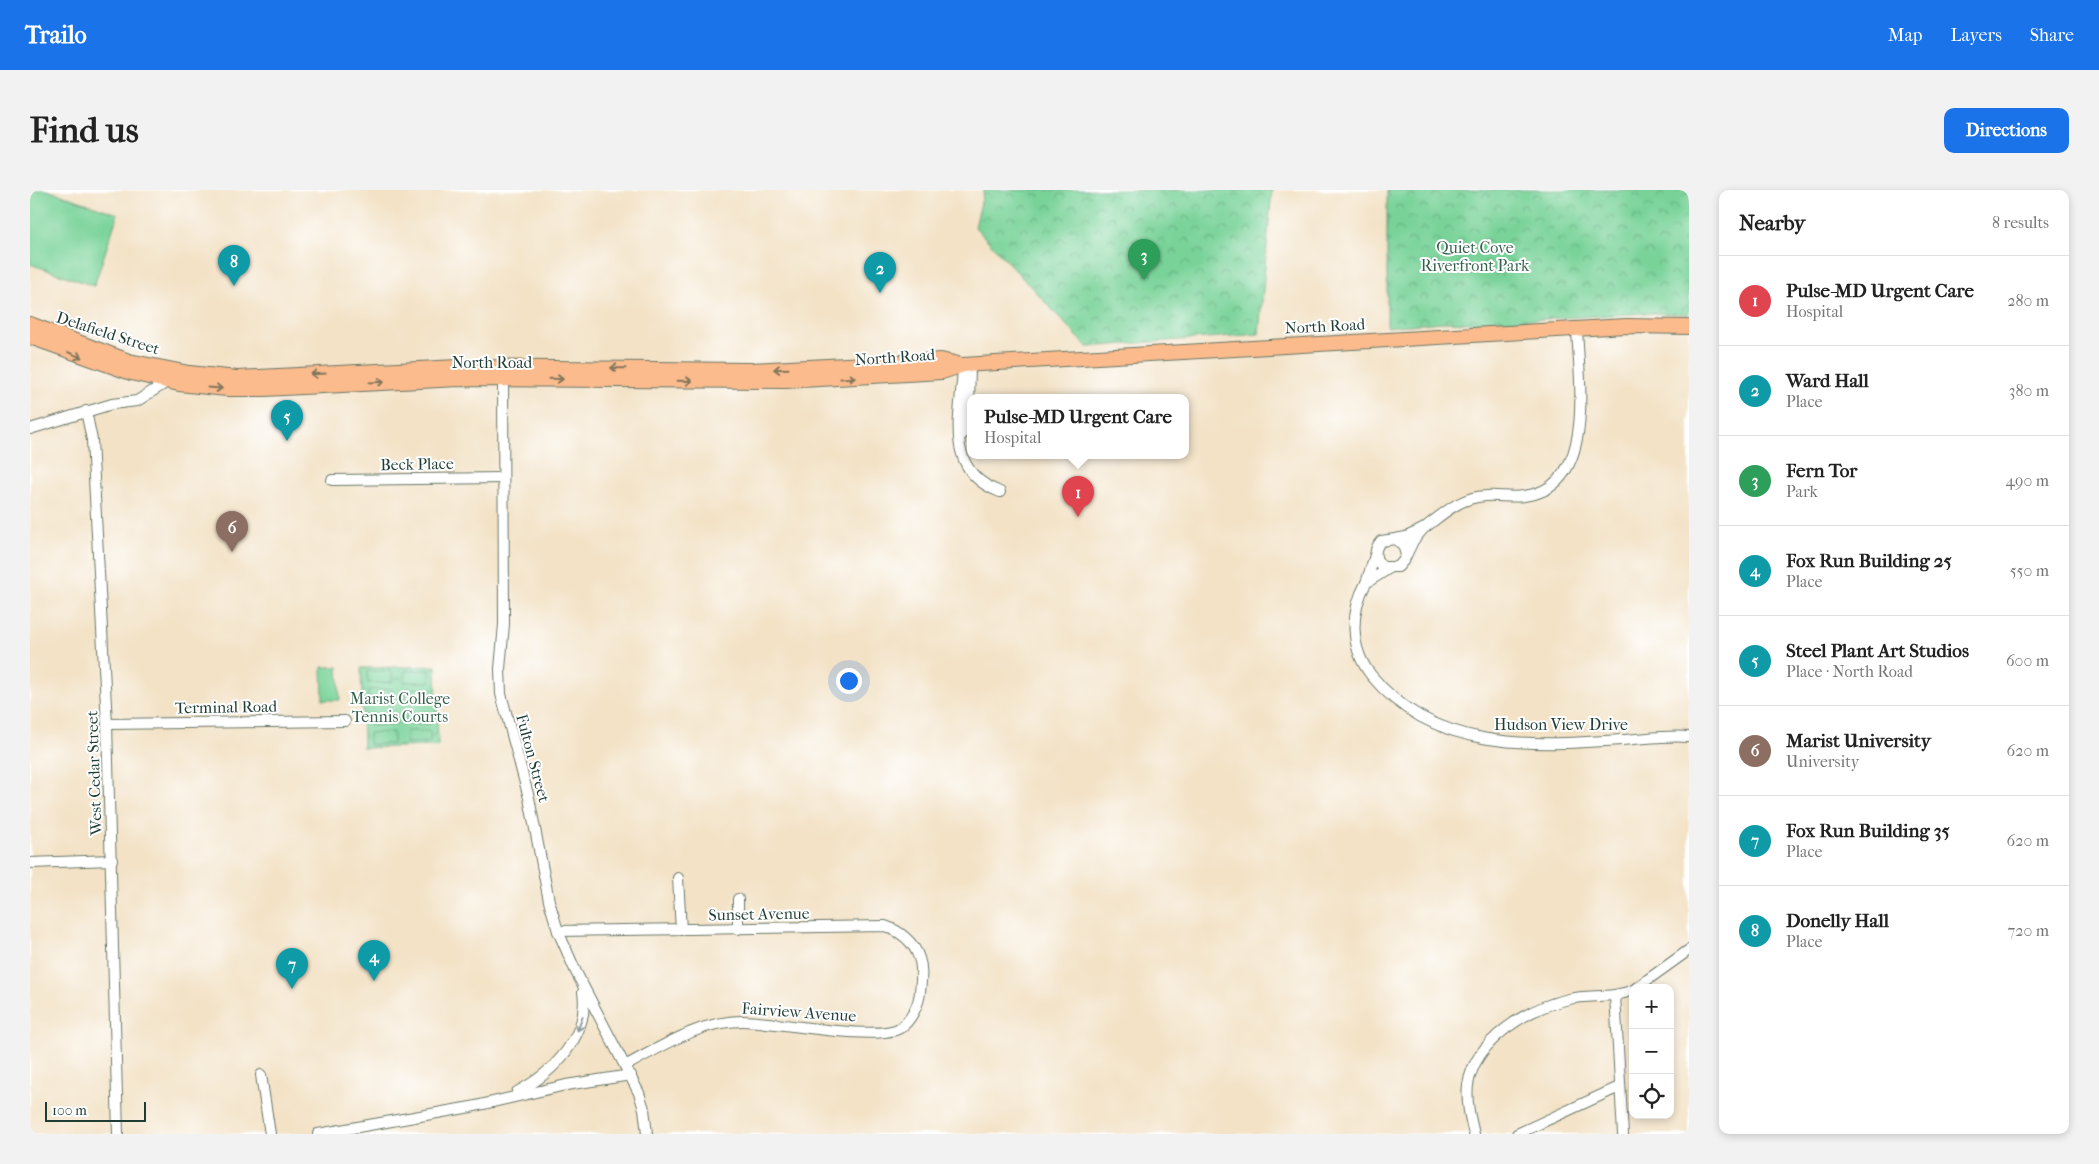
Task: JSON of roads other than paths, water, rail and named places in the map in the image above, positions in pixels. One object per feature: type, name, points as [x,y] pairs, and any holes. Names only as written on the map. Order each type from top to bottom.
[{"type":"highway","name":"Delafield Street","points":[[30,324],[111,355],[177,372]]},
{"type":"highway","name":"North Road","points":[[177,372],[250,378],[426,368],[503,373],[785,381],[942,372],[967,365],[1648,325],[1689,327]]},
{"type":"highway","name":"Delafield Street","points":[[30,336],[107,366],[167,382]]},
{"type":"highway","name":"North Road","points":[[167,382],[209,388],[252,389],[425,380],[503,373]]},
{"type":"street","points":[[1366,583],[1388,569],[1398,568],[1413,541],[1423,529],[1456,504],[1470,498],[1524,496],[1540,492],[1555,482],[1565,471],[1576,445],[1579,426],[1577,329]]},
{"type":"street","points":[[967,365],[958,431],[959,443],[963,458],[973,475],[986,486],[1000,492]]},
{"type":"street","name":"Fulton Street","points":[[503,373],[504,624],[500,686],[532,811],[549,901],[558,931],[578,977],[628,1070],[642,1101],[647,1134]]},
{"type":"street","points":[[30,429],[87,411],[141,399],[167,382]]},
{"type":"street","name":"West Cedar Street","points":[[87,411],[92,440],[107,724],[112,860],[110,903],[118,1134]]},
{"type":"street","name":"Beck Place","points":[[332,480],[503,478]]},
{"type":"street","points":[[1388,569],[1379,564],[1375,555],[1381,541],[1406,537],[1423,529]]},
{"type":"street","points":[[1395,539],[1403,545],[1406,555]]},
{"type":"street","name":"Hudson View Drive","points":[[1375,555],[1359,600],[1355,619],[1357,651],[1369,673],[1381,687],[1408,710],[1429,722],[1469,736],[1510,742],[1582,742],[1689,737]]},
{"type":"street","name":"Terminal Road","points":[[107,724],[345,721]]},
{"type":"street","points":[[30,863],[112,860]]},
{"type":"street","points":[[678,878],[681,930]]},
{"type":"street","points":[[738,899],[738,929]]},
{"type":"street","name":"Sunset Avenue","points":[[558,931],[885,926],[897,930],[911,943],[919,958],[921,985]]},
{"type":"street","points":[[1641,984],[1689,950]]},
{"type":"street","name":"Fairview Avenue","points":[[493,1102],[522,1089],[540,1077],[557,1063],[569,1048],[582,1022],[585,1008],[578,977]]},
{"type":"street","name":"Fairview Avenue","points":[[318,1134],[493,1102],[628,1070],[683,1036],[718,1023],[741,1020],[824,1030],[877,1032],[898,1029],[906,1024],[914,1010],[919,998],[921,985]]},
{"type":"street","points":[[1474,1134],[1468,1107],[1468,1084],[1478,1060],[1497,1037],[1526,1016],[1554,1003],[1579,998],[1615,996],[1629,991]]},
{"type":"street","points":[[1615,996],[1623,1134]]},
{"type":"street","points":[[261,1076],[270,1134]]},
{"type":"street","points":[[1516,1134],[1619,1087]]},
{"type":"place","name":"Fern Tor","points":[[1144,280]]},
{"type":"place","name":"Donelly Hall","points":[[234,286]]},
{"type":"place","name":"Ward Hall","points":[[880,293]]},
{"type":"place","name":"Steel Plant Art Studios","points":[[287,441]]},
{"type":"place","name":"Pulse-MD Urgent Care","points":[[1078,517]]},
{"type":"place","name":"Marist University","points":[[232,552]]},
{"type":"place","name":"Fox Run Building 25","points":[[374,981]]},
{"type":"place","name":"Fox Run Building 35","points":[[292,989]]},
{"type":"park label","name":"Quiet Cove Riverfront Park","points":[[1475,256]]},
{"type":"park label","name":"Marist College Tennis Courts","points":[[400,707]]}]
